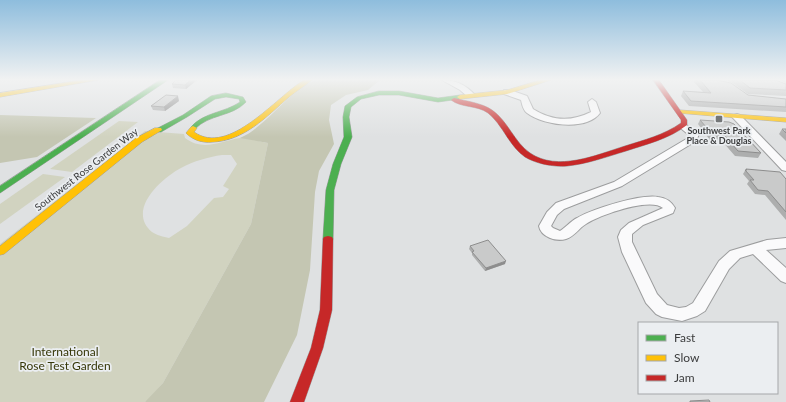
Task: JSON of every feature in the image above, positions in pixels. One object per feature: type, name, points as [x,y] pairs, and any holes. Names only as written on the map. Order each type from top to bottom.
[{"type":"street","points":[[0,190],[137,99]]},
{"type":"street","name":"Southwest Rose Garden Way","points":[[0,251],[139,140],[185,116],[210,99]]},
{"type":"street","name":"Southwest Rose Garden Way","points":[[241,99],[243,102],[235,109],[208,117],[200,122],[191,129],[190,133],[192,136],[208,140],[237,135],[260,119],[283,99]]},
{"type":"street","points":[[297,402],[317,348],[326,310],[330,190],[337,164],[348,137],[346,118],[348,106],[358,99]]},
{"type":"street","points":[[431,99],[438,100],[445,99]]},
{"type":"street","points":[[451,99],[488,111],[497,119],[509,137],[522,150],[536,159],[555,164],[584,161],[663,136],[683,126],[685,122],[670,99]]},
{"type":"street","points":[[524,99],[529,110],[532,112],[556,122],[576,123],[596,113],[592,102]]},
{"type":"street","points":[[680,112],[786,120]]},
{"type":"street","points":[[737,117],[786,168]]},
{"type":"street","points":[[683,126],[694,134],[693,139],[618,184],[560,206],[546,223],[545,228],[554,235],[563,235],[580,221],[592,215],[649,200],[658,200],[665,204],[669,210],[636,224],[626,232],[625,237],[630,253],[651,298],[657,307],[662,310],[678,314],[692,312],[699,307],[728,259],[735,254],[755,248],[786,243]]},
{"type":"street","points":[[755,248],[786,277]]},
{"type":"green space","points":[[288,99],[340,99],[331,105],[329,120],[334,144],[319,171],[315,192],[310,270],[297,335],[264,402],[145,402],[163,383],[251,224],[268,143],[240,138],[249,133]]},
{"type":"green space","points":[[0,115],[96,118],[37,157],[0,163]]},
{"type":"green space","points":[[119,121],[138,122],[72,172],[50,169]]},
{"type":"green space","name":"International Rose Test Garden","points":[[145,131],[184,134],[185,138],[192,142],[205,145],[240,138],[268,143],[251,224],[163,383],[145,402],[0,402],[0,244]],"holes":[[[231,155],[237,164],[223,186],[229,189],[223,197],[214,198],[187,226],[169,238],[152,232],[145,223],[143,214],[145,205],[150,196],[165,179],[191,163],[212,157]]]},
{"type":"green space","points":[[43,174],[65,177],[0,224],[0,204]]},
{"type":"building","points":[[161,99],[174,99],[164,107],[151,106]]},
{"type":"building","points":[[689,99],[784,99],[786,99],[786,107],[691,101]]},
{"type":"building","points":[[700,120],[729,122],[734,124],[761,153],[738,151],[725,136],[713,135]]},
{"type":"building","points":[[746,169],[780,172],[786,179],[786,212],[768,191],[758,190],[750,180],[754,180],[745,170],[747,170]]},
{"type":"building","points":[[488,240],[506,261],[486,268],[472,252],[474,251],[470,246]]},
{"type":"building","points":[[709,400],[710,402],[690,402],[690,401]]},
{"type":"traffic: fast","points":[[0,190],[137,99]]},
{"type":"traffic: fast","points":[[158,130],[185,116],[210,99]]},
{"type":"traffic: fast","points":[[193,128],[203,119],[231,110],[243,102],[241,99]]},
{"type":"traffic: fast","points":[[328,239],[330,190],[337,164],[348,137],[346,117],[348,106],[358,99]]},
{"type":"traffic: fast","points":[[431,99],[438,100],[447,99]]},
{"type":"traffic: slow","points":[[193,128],[190,133],[202,139],[221,139],[232,136],[250,126],[284,99]]},
{"type":"traffic: slow","points":[[680,112],[786,120]]},
{"type":"traffic: slow","points":[[0,251],[139,140],[158,130]]},
{"type":"traffic: jam","points":[[454,100],[489,111],[500,122],[518,146],[529,156],[541,161],[566,163],[592,159],[658,138],[679,128],[685,124],[684,120],[669,99]]},
{"type":"traffic: jam","points":[[297,402],[317,348],[326,310],[328,239]]},
{"type":"place","name":"Southwest Park Place & Douglas","points":[[719,119]]}]
